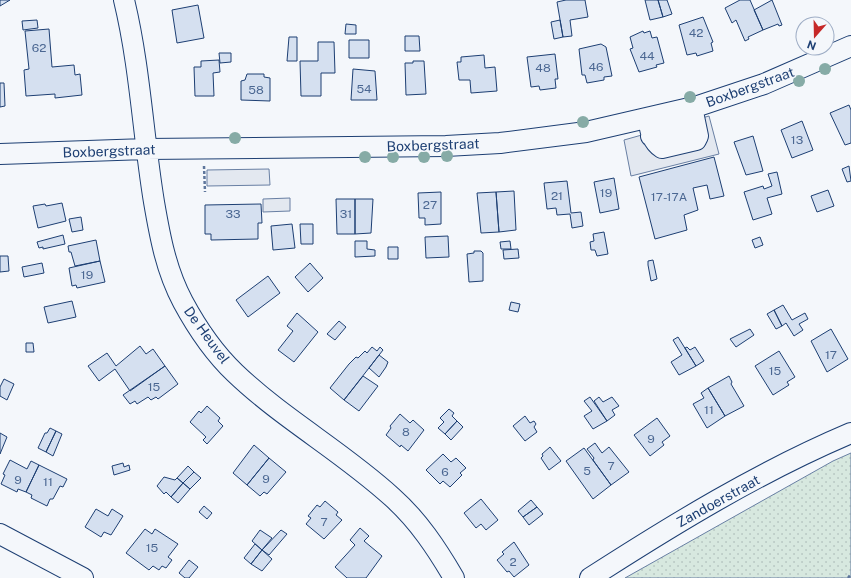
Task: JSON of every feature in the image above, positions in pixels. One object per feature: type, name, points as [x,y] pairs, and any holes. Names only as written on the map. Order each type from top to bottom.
[{"type":"street","name":"De Heuvel","points":[[124,0],[141,100],[146,149],[163,252],[169,271],[183,302],[214,350],[235,373],[356,467],[393,498],[420,527],[454,578]]},
{"type":"street","name":"Boxbergstraat","points":[[0,154],[146,149],[446,146],[492,144],[586,132],[650,127],[694,116],[851,46]]},
{"type":"street","points":[[650,127],[656,145],[662,148],[696,140],[698,136],[694,116]]},
{"type":"street","name":"Zandoerstraat","points":[[590,578],[674,524],[746,484],[851,433]]},
{"type":"street","points":[[0,534],[83,578]]},
{"type":"path","points":[[204,167],[205,192]]},
{"type":"path","points":[[848,578],[851,574]]},
{"type":"shaded area","points":[[709,116],[719,154],[631,176],[624,140]]},
{"type":"shaded area","points":[[269,169],[270,185],[207,186],[207,170]]},
{"type":"shaded area","points":[[290,198],[290,211],[263,212],[263,199]]},
{"type":"shaded area","points":[[851,453],[851,578],[625,578],[833,461]]},
{"type":"building","points":[[0,0],[10,0],[0,6]]},
{"type":"building","points":[[566,0],[585,0],[588,17],[570,20],[572,36],[563,37],[557,2]]},
{"type":"building","points":[[645,0],[658,0],[663,17],[650,20]]},
{"type":"building","points":[[658,0],[667,0],[672,14],[663,17]]},
{"type":"building","points":[[740,0],[750,0],[763,30],[748,37],[749,39],[745,41],[736,20],[732,23],[725,8]]},
{"type":"building","points":[[772,0],[782,25],[779,26],[778,24],[763,30],[754,10]]},
{"type":"building","points":[[198,5],[204,38],[177,43],[172,10]]},
{"type":"building","points":[[703,17],[713,42],[711,43],[713,51],[697,56],[696,53],[687,55],[679,25]]},
{"type":"building","points":[[37,20],[38,28],[23,30],[22,21]]},
{"type":"building","points":[[560,20],[563,37],[554,39],[551,22]]},
{"type":"building","points":[[346,24],[356,25],[356,34],[345,34]]},
{"type":"building","points":[[49,29],[52,67],[74,65],[75,75],[80,74],[82,95],[55,98],[55,94],[26,96],[24,70],[29,69],[25,31]]},
{"type":"building","points":[[643,31],[644,33],[650,31],[652,38],[657,37],[664,63],[656,65],[657,67],[639,72],[630,49],[633,48],[630,37]]},
{"type":"building","points":[[405,36],[419,36],[420,51],[405,51]]},
{"type":"building","points":[[289,37],[297,37],[297,61],[287,61]]},
{"type":"building","points":[[349,40],[369,40],[369,58],[349,58]]},
{"type":"building","points":[[318,42],[334,42],[335,73],[321,73],[321,96],[301,96],[300,61],[318,61]]},
{"type":"building","points":[[601,44],[606,47],[612,76],[604,77],[604,80],[587,83],[585,75],[582,75],[579,49]]},
{"type":"building","points":[[219,53],[231,53],[231,62],[220,63]]},
{"type":"building","points":[[555,54],[558,79],[555,79],[556,88],[540,90],[539,86],[531,87],[527,57]]},
{"type":"building","points":[[484,55],[485,68],[495,67],[497,91],[471,93],[470,80],[459,80],[457,62],[461,62],[461,57]]},
{"type":"building","points":[[219,60],[220,72],[213,73],[214,96],[195,96],[194,67],[201,67],[201,61]]},
{"type":"building","points":[[413,61],[424,61],[426,94],[406,95],[405,63],[413,63]]},
{"type":"building","points":[[353,69],[375,71],[377,100],[351,100]]},
{"type":"building","points":[[247,74],[264,74],[264,77],[270,78],[270,101],[241,100],[241,81],[245,80]]},
{"type":"building","points":[[0,83],[4,83],[5,106],[0,107]]},
{"type":"building","points":[[849,105],[851,110],[851,143],[845,145],[830,113]]},
{"type":"building","points":[[802,121],[813,150],[792,158],[781,130]]},
{"type":"building","points":[[753,136],[763,171],[746,175],[734,142]]},
{"type":"building","points":[[714,157],[724,196],[710,199],[707,185],[693,188],[698,210],[684,215],[687,230],[655,239],[639,177]]},
{"type":"building","points":[[849,166],[851,181],[847,182],[842,169]]},
{"type":"building","points":[[777,172],[782,194],[767,198],[772,214],[753,220],[744,192],[763,186],[764,189],[772,186],[768,174]]},
{"type":"building","points":[[614,178],[619,209],[600,213],[594,182]]},
{"type":"building","points":[[567,181],[571,213],[581,212],[583,226],[572,228],[570,214],[557,215],[556,208],[547,209],[544,183]]},
{"type":"building","points":[[828,190],[834,206],[817,212],[811,196]]},
{"type":"building","points":[[514,191],[516,230],[499,232],[496,192]]},
{"type":"building","points":[[441,192],[441,224],[425,225],[425,218],[419,218],[418,193]]},
{"type":"building","points":[[496,192],[499,232],[481,233],[477,193]]},
{"type":"building","points":[[336,199],[355,199],[355,234],[337,234]]},
{"type":"building","points":[[355,199],[373,199],[371,233],[355,234]]},
{"type":"building","points":[[62,203],[66,221],[38,228],[33,206],[45,204],[46,206]]},
{"type":"building","points":[[261,204],[262,223],[258,223],[258,239],[211,240],[211,234],[205,234],[205,205]]},
{"type":"building","points":[[81,217],[83,230],[72,232],[69,219]]},
{"type":"building","points":[[292,224],[295,248],[273,250],[271,226]]},
{"type":"building","points":[[300,224],[313,224],[313,244],[301,244]]},
{"type":"building","points":[[604,232],[608,254],[597,256],[595,250],[591,250],[590,242],[594,241],[593,234]]},
{"type":"building","points":[[63,235],[65,244],[43,249],[43,247],[39,248],[37,242]]},
{"type":"building","points":[[448,236],[449,257],[426,258],[425,237]]},
{"type":"building","points":[[760,237],[763,245],[755,248],[752,240]]},
{"type":"building","points":[[96,240],[100,261],[75,266],[68,246]]},
{"type":"building","points":[[355,241],[367,241],[367,249],[375,250],[375,256],[355,257]]},
{"type":"building","points":[[510,241],[511,249],[501,249],[500,242]]},
{"type":"building","points":[[388,247],[398,247],[398,259],[388,259]]},
{"type":"building","points":[[518,249],[519,258],[504,259],[503,250]]},
{"type":"building","points":[[474,251],[481,251],[483,253],[483,281],[469,282],[467,254],[474,253]]},
{"type":"building","points":[[0,256],[8,256],[9,271],[0,272]]},
{"type":"building","points":[[653,260],[657,279],[651,281],[648,261]]},
{"type":"building","points":[[100,261],[105,282],[77,288],[76,285],[72,286],[69,268]]},
{"type":"building","points":[[42,263],[44,273],[24,277],[22,267]]},
{"type":"building","points":[[310,263],[323,278],[308,292],[295,277]]},
{"type":"building","points":[[268,276],[280,293],[248,317],[236,300]]},
{"type":"building","points":[[72,301],[76,317],[48,323],[44,307]]},
{"type":"building","points":[[511,302],[520,304],[518,312],[509,310]]},
{"type":"building","points":[[783,305],[792,320],[805,313],[808,319],[799,324],[803,330],[794,336],[786,323],[782,326],[774,310]]},
{"type":"building","points":[[774,310],[782,326],[776,329],[767,314]]},
{"type":"building","points":[[297,313],[318,332],[294,362],[278,350],[293,331],[287,326]]},
{"type":"building","points":[[339,321],[346,327],[335,340],[327,334]]},
{"type":"building","points":[[750,329],[754,335],[736,347],[730,339]]},
{"type":"building","points":[[831,329],[848,359],[827,372],[811,341]]},
{"type":"building","points":[[678,337],[696,366],[679,375],[671,362],[682,355],[673,340]]},
{"type":"building","points":[[26,343],[33,343],[34,352],[26,352]]},
{"type":"building","points":[[140,346],[146,354],[153,349],[165,366],[130,391],[115,369],[99,381],[88,366],[107,353],[116,366]]},
{"type":"building","points":[[372,347],[377,351],[380,347],[383,350],[344,400],[330,388],[356,357],[358,358],[365,351],[367,353]]},
{"type":"building","points":[[687,347],[690,350],[695,347],[704,361],[696,366],[685,348]]},
{"type":"building","points":[[779,351],[795,377],[787,382],[789,385],[773,395],[755,366]]},
{"type":"building","points":[[379,355],[388,362],[379,377],[369,368]]},
{"type":"building","points":[[165,366],[178,384],[158,399],[156,397],[151,400],[148,397],[137,404],[135,401],[130,404],[123,395]]},
{"type":"building","points":[[363,376],[378,386],[359,411],[344,400]]},
{"type":"building","points":[[729,376],[732,382],[731,384],[744,406],[725,416],[708,388]]},
{"type":"building","points":[[4,379],[14,384],[7,400],[0,396],[0,387]]},
{"type":"building","points":[[708,388],[725,416],[707,428],[693,404],[704,398],[701,393]]},
{"type":"building","points":[[590,397],[607,421],[593,429],[584,416],[592,411],[584,401]]},
{"type":"building","points":[[599,397],[603,402],[612,397],[619,406],[612,410],[615,415],[607,421],[594,401]]},
{"type":"building","points":[[207,406],[220,418],[218,421],[223,426],[207,444],[203,440],[206,437],[190,422],[199,411],[201,413]]},
{"type":"building","points":[[449,409],[454,413],[452,416],[457,421],[445,434],[438,428],[444,422],[440,418]]},
{"type":"building","points":[[400,414],[410,423],[413,420],[424,430],[408,451],[401,445],[400,447],[386,435],[391,428],[390,426]]},
{"type":"building","points":[[525,416],[530,423],[534,421],[536,424],[534,427],[537,432],[525,441],[513,426]]},
{"type":"building","points":[[657,418],[670,436],[662,442],[664,445],[650,456],[634,435]]},
{"type":"building","points":[[457,421],[463,427],[451,440],[445,434]]},
{"type":"building","points":[[50,428],[56,431],[46,452],[38,448],[45,433],[47,433]]},
{"type":"building","points":[[56,431],[62,434],[53,456],[46,452]]},
{"type":"building","points":[[0,433],[7,437],[0,454]]},
{"type":"building","points":[[595,443],[602,453],[609,447],[629,472],[611,485],[587,449]]},
{"type":"building","points":[[254,445],[269,458],[247,485],[233,473]]},
{"type":"building","points":[[550,447],[561,461],[549,470],[541,458],[543,456],[542,454]]},
{"type":"building","points":[[584,448],[611,485],[593,499],[566,461]]},
{"type":"building","points":[[443,454],[451,462],[456,458],[466,468],[460,473],[462,475],[450,487],[443,481],[440,484],[426,470]]},
{"type":"building","points":[[269,458],[286,472],[267,494],[264,492],[260,496],[247,485]]},
{"type":"building","points":[[10,460],[27,469],[31,461],[39,465],[26,492],[18,489],[17,492],[1,484],[5,475],[3,474]]},
{"type":"building","points":[[123,463],[124,467],[129,465],[130,470],[114,475],[112,466]]},
{"type":"building","points":[[39,465],[67,479],[63,487],[60,486],[53,499],[50,499],[47,506],[31,498],[32,495],[26,492]]},
{"type":"building","points":[[188,466],[194,472],[183,483],[177,478]]},
{"type":"building","points":[[194,472],[201,478],[190,489],[183,483]]},
{"type":"building","points":[[164,477],[175,480],[177,478],[183,483],[171,497],[166,492],[164,494],[157,486]]},
{"type":"building","points":[[183,483],[190,489],[178,503],[171,497]]},
{"type":"building","points":[[481,499],[498,520],[486,530],[481,524],[476,528],[464,513]]},
{"type":"building","points":[[531,500],[537,507],[523,517],[518,511]]},
{"type":"building","points":[[325,501],[338,512],[336,515],[342,520],[324,539],[306,524],[311,518],[308,516],[317,505],[320,507]]},
{"type":"building","points":[[204,506],[212,513],[207,519],[199,512]]},
{"type":"building","points":[[537,507],[543,514],[529,525],[523,517]]},
{"type":"building","points":[[96,509],[108,516],[112,509],[123,516],[111,535],[104,532],[101,537],[85,527]]},
{"type":"building","points":[[360,528],[369,536],[364,541],[382,556],[366,578],[347,578],[335,567],[355,545],[350,540]]},
{"type":"building","points":[[145,529],[152,534],[155,529],[178,544],[168,557],[172,560],[166,568],[162,566],[159,570],[153,566],[149,570],[126,553]]},
{"type":"building","points":[[260,530],[272,538],[262,550],[252,541]]},
{"type":"building","points":[[281,530],[287,534],[269,555],[262,550]]},
{"type":"building","points":[[514,542],[529,565],[514,577],[509,571],[507,572],[497,560],[504,554],[502,552]]},
{"type":"building","points":[[255,544],[262,550],[251,564],[244,558]]},
{"type":"building","points":[[262,550],[272,559],[262,571],[251,564]]},
{"type":"building","points":[[189,560],[198,567],[189,578],[185,578],[179,573]]}]
